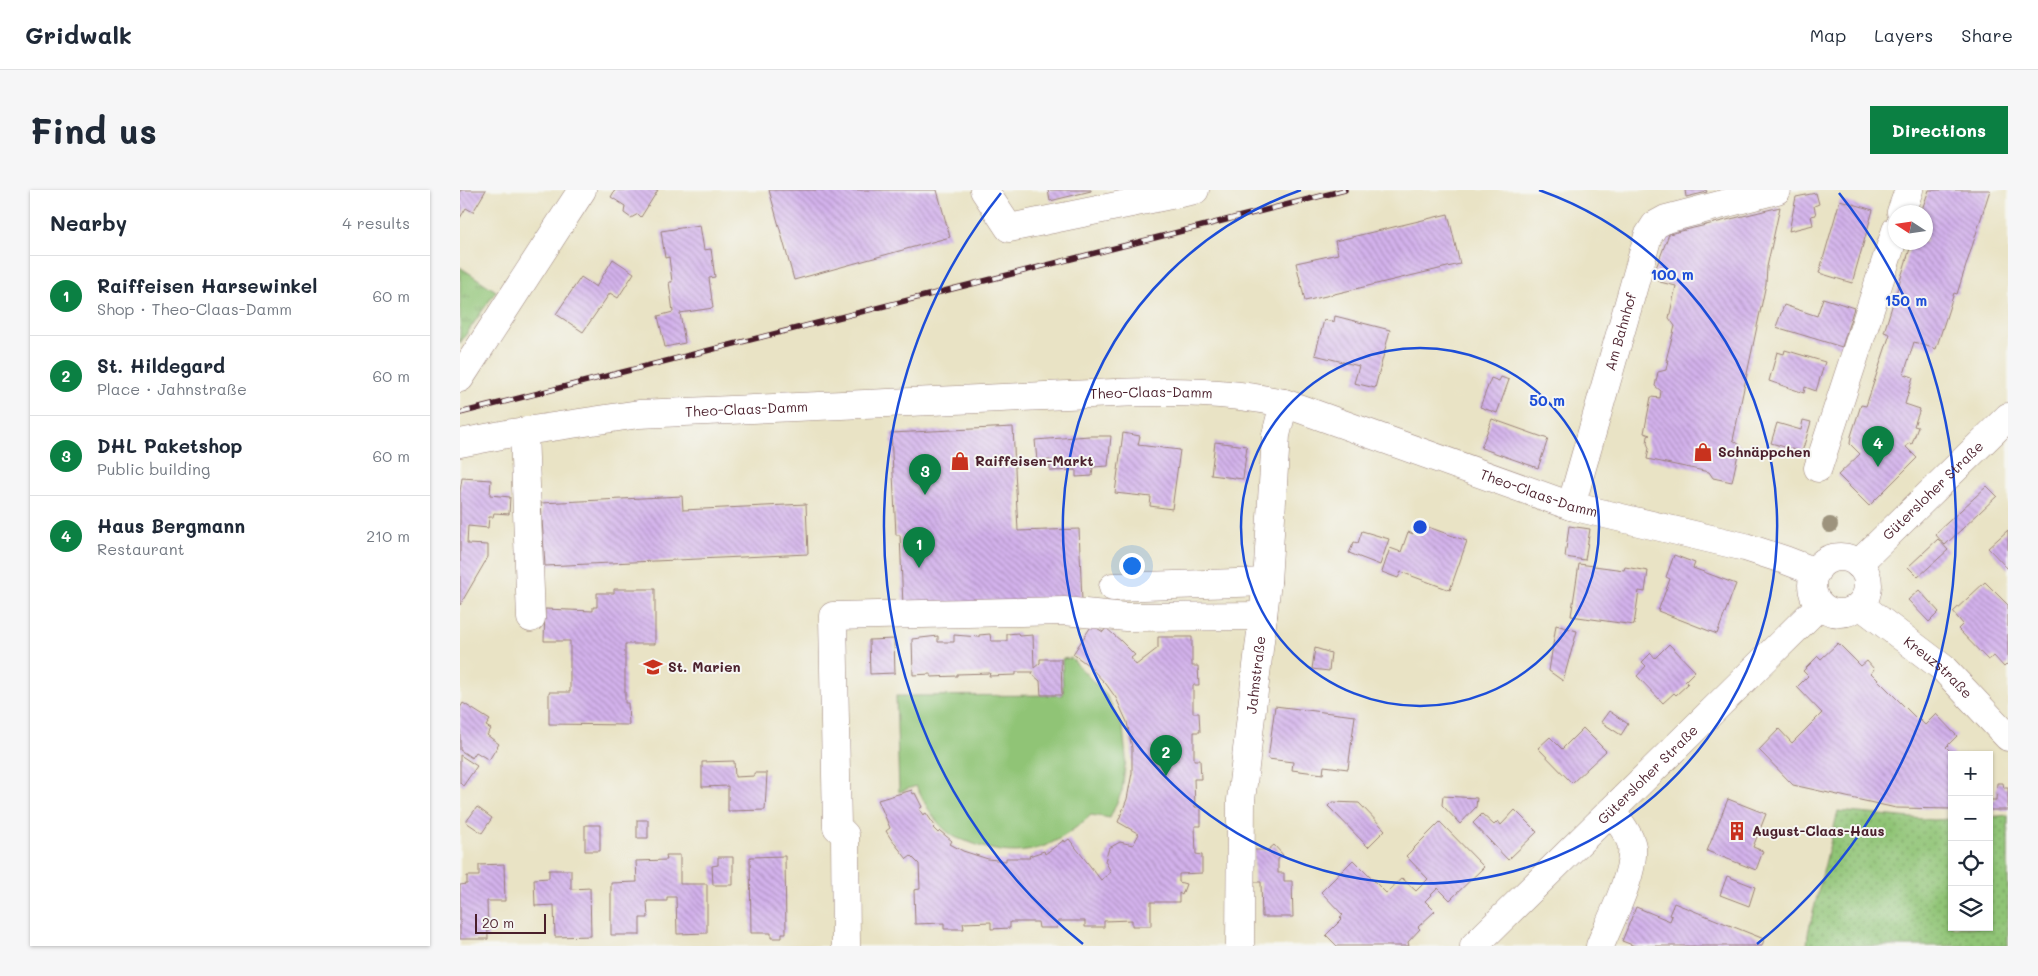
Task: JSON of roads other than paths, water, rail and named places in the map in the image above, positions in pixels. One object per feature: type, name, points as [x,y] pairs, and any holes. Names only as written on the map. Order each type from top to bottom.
[{"type":"street","points":[[460,378],[582,190]]},
{"type":"street","points":[[984,190],[1009,228],[1195,190]]},
{"type":"street","name":"Am Bahnhof","points":[[1571,506],[1648,236],[1655,225],[1666,219],[1777,190]]},
{"type":"street","points":[[1903,205],[1908,190]]},
{"type":"street","points":[[1818,468],[1889,250]]},
{"type":"street","name":"Theo-Claas-Damm","points":[[460,443],[639,414],[1001,409],[1178,391],[1245,395],[1284,403],[1571,506],[1745,547],[1816,572]]},
{"type":"street","name":"Jahnstraße","points":[[1240,946],[1241,800],[1267,582],[1276,435],[1284,403]]},
{"type":"street","name":"Gütersloher Straße","points":[[1858,564],[2008,417]]},
{"type":"street","points":[[524,432],[532,618]]},
{"type":"street","points":[[1835,558],[1851,559],[1858,564],[1864,570],[1868,579],[1866,597],[1860,605],[1845,613],[1836,613],[1820,604],[1813,589],[1816,572],[1820,565],[1835,558]]},
{"type":"street","points":[[1113,587],[1267,582]]},
{"type":"street","name":"Gütersloher Straße","points":[[1474,946],[1820,604]]},
{"type":"street","name":"Kreuzstraße","points":[[1860,605],[1943,668],[2008,737]]},
{"type":"street","points":[[846,946],[845,835],[837,827],[833,616],[1064,612],[1126,617],[1263,616]]},
{"type":"street","points":[[1600,946],[1632,865],[1632,846],[1624,828],[1611,811]]},
{"type":"railway","points":[[460,413],[1345,190]]},
{"type":"place","name":"Schnäppchen","points":[[1703,452]]},
{"type":"place","name":"Raiffeisen-Markt","points":[[960,461]]},
{"type":"place","name":"Haus Bergmann","points":[[1878,467]]},
{"type":"place","name":"DHL Paketshop","points":[[925,495]]},
{"type":"place","name":"Raiffeisen Harsewinkel","points":[[919,568]]},
{"type":"place","name":"St. Marien","points":[[653,667]]},
{"type":"place","name":"St. Hildegard","points":[[1166,776]]},
{"type":"place","name":"August-Claas-Haus","points":[[1737,831]]}]
